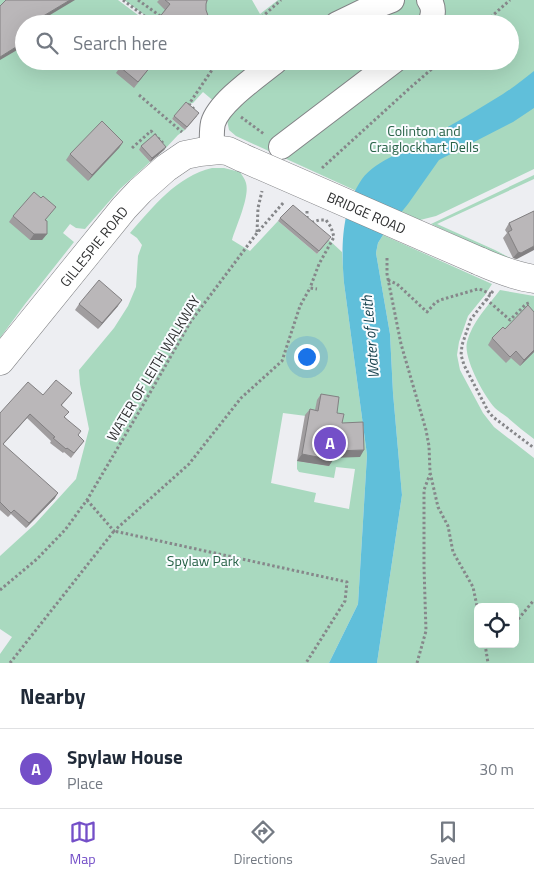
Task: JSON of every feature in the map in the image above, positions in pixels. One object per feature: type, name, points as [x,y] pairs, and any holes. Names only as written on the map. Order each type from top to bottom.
[{"type":"main road","name":"BRIDGE ROAD","points":[[206,151],[220,150],[228,152],[500,270],[534,279]]},
{"type":"main road","name":"GILLESPIE ROAD","points":[[0,361],[140,191],[179,158],[206,151]]},
{"type":"lane","points":[[356,15],[392,0]]},
{"type":"lane","points":[[429,0],[433,6],[432,15]]},
{"type":"lane","points":[[206,151],[216,115],[235,95],[265,70]]},
{"type":"lane","points":[[281,147],[382,70]]},
{"type":"path","points":[[123,0],[143,15]]},
{"type":"path","points":[[138,0],[158,15]]},
{"type":"path","points":[[264,15],[281,0]]},
{"type":"path","points":[[493,15],[510,0]]},
{"type":"path","points":[[194,97],[213,70]]},
{"type":"path","points":[[320,170],[432,70]]},
{"type":"path","points":[[139,95],[182,132]]},
{"type":"path","points":[[225,105],[281,147]]},
{"type":"path","points":[[132,148],[151,131],[167,147]]},
{"type":"path","name":"WATER OF LEITH WALKWAY","points":[[0,590],[37,559],[66,530],[87,500],[191,321],[257,233],[290,197]]},
{"type":"path","points":[[10,663],[114,530],[189,464],[241,398],[282,361],[300,306],[334,236]]},
{"type":"path","points":[[387,258],[388,280],[401,344],[426,430],[430,472],[438,507],[448,526],[453,552],[472,587],[476,603]]},
{"type":"path","points":[[388,280],[397,284],[427,312],[434,303],[440,300],[478,290],[492,293],[471,319],[462,345],[461,355],[464,365],[488,411],[493,417],[534,448]]},
{"type":"path","points":[[310,288],[318,290]]},
{"type":"path","points":[[486,299],[510,320],[526,304],[534,301]]},
{"type":"path","points":[[417,663],[426,631],[424,490],[430,472]]},
{"type":"path","points":[[87,500],[114,530],[346,582],[344,601],[306,663]]},
{"type":"path","points":[[519,617],[534,600]]},
{"type":"path","points":[[486,648],[488,663]]},
{"type":"green space","name":"Colinton and Craiglockhart Dells","points":[[0,0],[118,0],[138,15],[15,15],[15,70],[519,70],[519,15],[145,15],[124,0],[252,0],[260,14],[278,0],[534,0],[534,169],[436,216],[420,220],[236,136],[229,130],[227,120],[216,103],[203,92],[193,103],[184,105],[172,119],[185,130],[164,150],[139,150],[150,162],[120,189],[85,229],[76,228],[70,224],[63,233],[74,242],[0,338]]},
{"type":"green space","name":"Spylaw Park","points":[[212,168],[224,168],[240,172],[243,176],[247,189],[246,196],[232,240],[250,251],[278,221],[317,254],[329,240],[342,252],[344,283],[367,455],[358,604],[329,663],[0,663],[0,654],[12,637],[0,629],[0,556],[35,524],[76,479],[89,429],[79,370],[114,328],[128,306],[136,287],[138,256],[142,245],[130,233],[166,194],[199,172]],"holes":[[[283,413],[314,417],[329,466],[297,461],[297,469],[299,472],[334,478],[336,467],[355,469],[349,509],[314,502],[316,493],[271,483]]]},
{"type":"green space","points":[[534,175],[534,179],[437,224],[514,260],[494,253],[431,224]]},
{"type":"green space","points":[[383,235],[492,284],[468,316],[459,342],[457,355],[460,370],[483,413],[494,427],[534,458],[534,663],[377,663],[402,495],[390,334],[376,253],[378,243]]},
{"type":"green space","points":[[500,290],[534,296],[534,439],[495,408],[480,386],[468,357],[467,342],[469,335],[481,314]]},
{"type":"water","name":"Water of Leith","points":[[534,71],[534,108],[513,122],[439,160],[378,243],[376,253],[390,334],[402,495],[377,663],[329,663],[358,604],[367,455],[343,270],[344,229],[350,203],[362,179],[376,166],[485,105],[511,89]]},
{"type":"building","points":[[6,0],[70,0],[45,15],[15,15],[15,48],[0,57],[0,6]]},
{"type":"building","points":[[165,0],[207,0],[206,10],[208,15],[161,15],[170,4]]},
{"type":"building","points":[[124,70],[148,70],[138,82]]},
{"type":"building","points":[[186,102],[199,113],[187,127],[174,116]]},
{"type":"building","points":[[102,121],[123,142],[92,175],[70,154]]},
{"type":"building","points":[[155,134],[166,147],[152,158],[141,146]]},
{"type":"building","points":[[34,192],[41,198],[43,196],[56,207],[45,220],[47,221],[47,234],[34,234],[13,216]]},
{"type":"building","points":[[293,205],[331,237],[319,251],[280,218]]},
{"type":"building","points":[[534,211],[534,246],[521,253],[518,252],[508,232],[512,230],[509,223]]},
{"type":"building","points":[[99,280],[122,300],[102,323],[79,304]]},
{"type":"building","points":[[528,305],[534,312],[534,350],[524,360],[516,351],[510,357],[492,338],[503,327],[505,329]]},
{"type":"building","points":[[56,380],[72,393],[61,405],[69,412],[64,417],[81,431],[78,435],[84,441],[74,453],[66,449],[30,414],[3,444],[58,493],[29,523],[14,510],[11,513],[0,502],[0,413],[28,382],[43,395]]},
{"type":"building","points":[[321,394],[339,397],[337,413],[344,414],[342,423],[363,422],[364,450],[334,451],[333,460],[302,454],[310,409],[318,411]]},
{"type":"place","name":"Spylaw House","points":[[330,443]]}]
